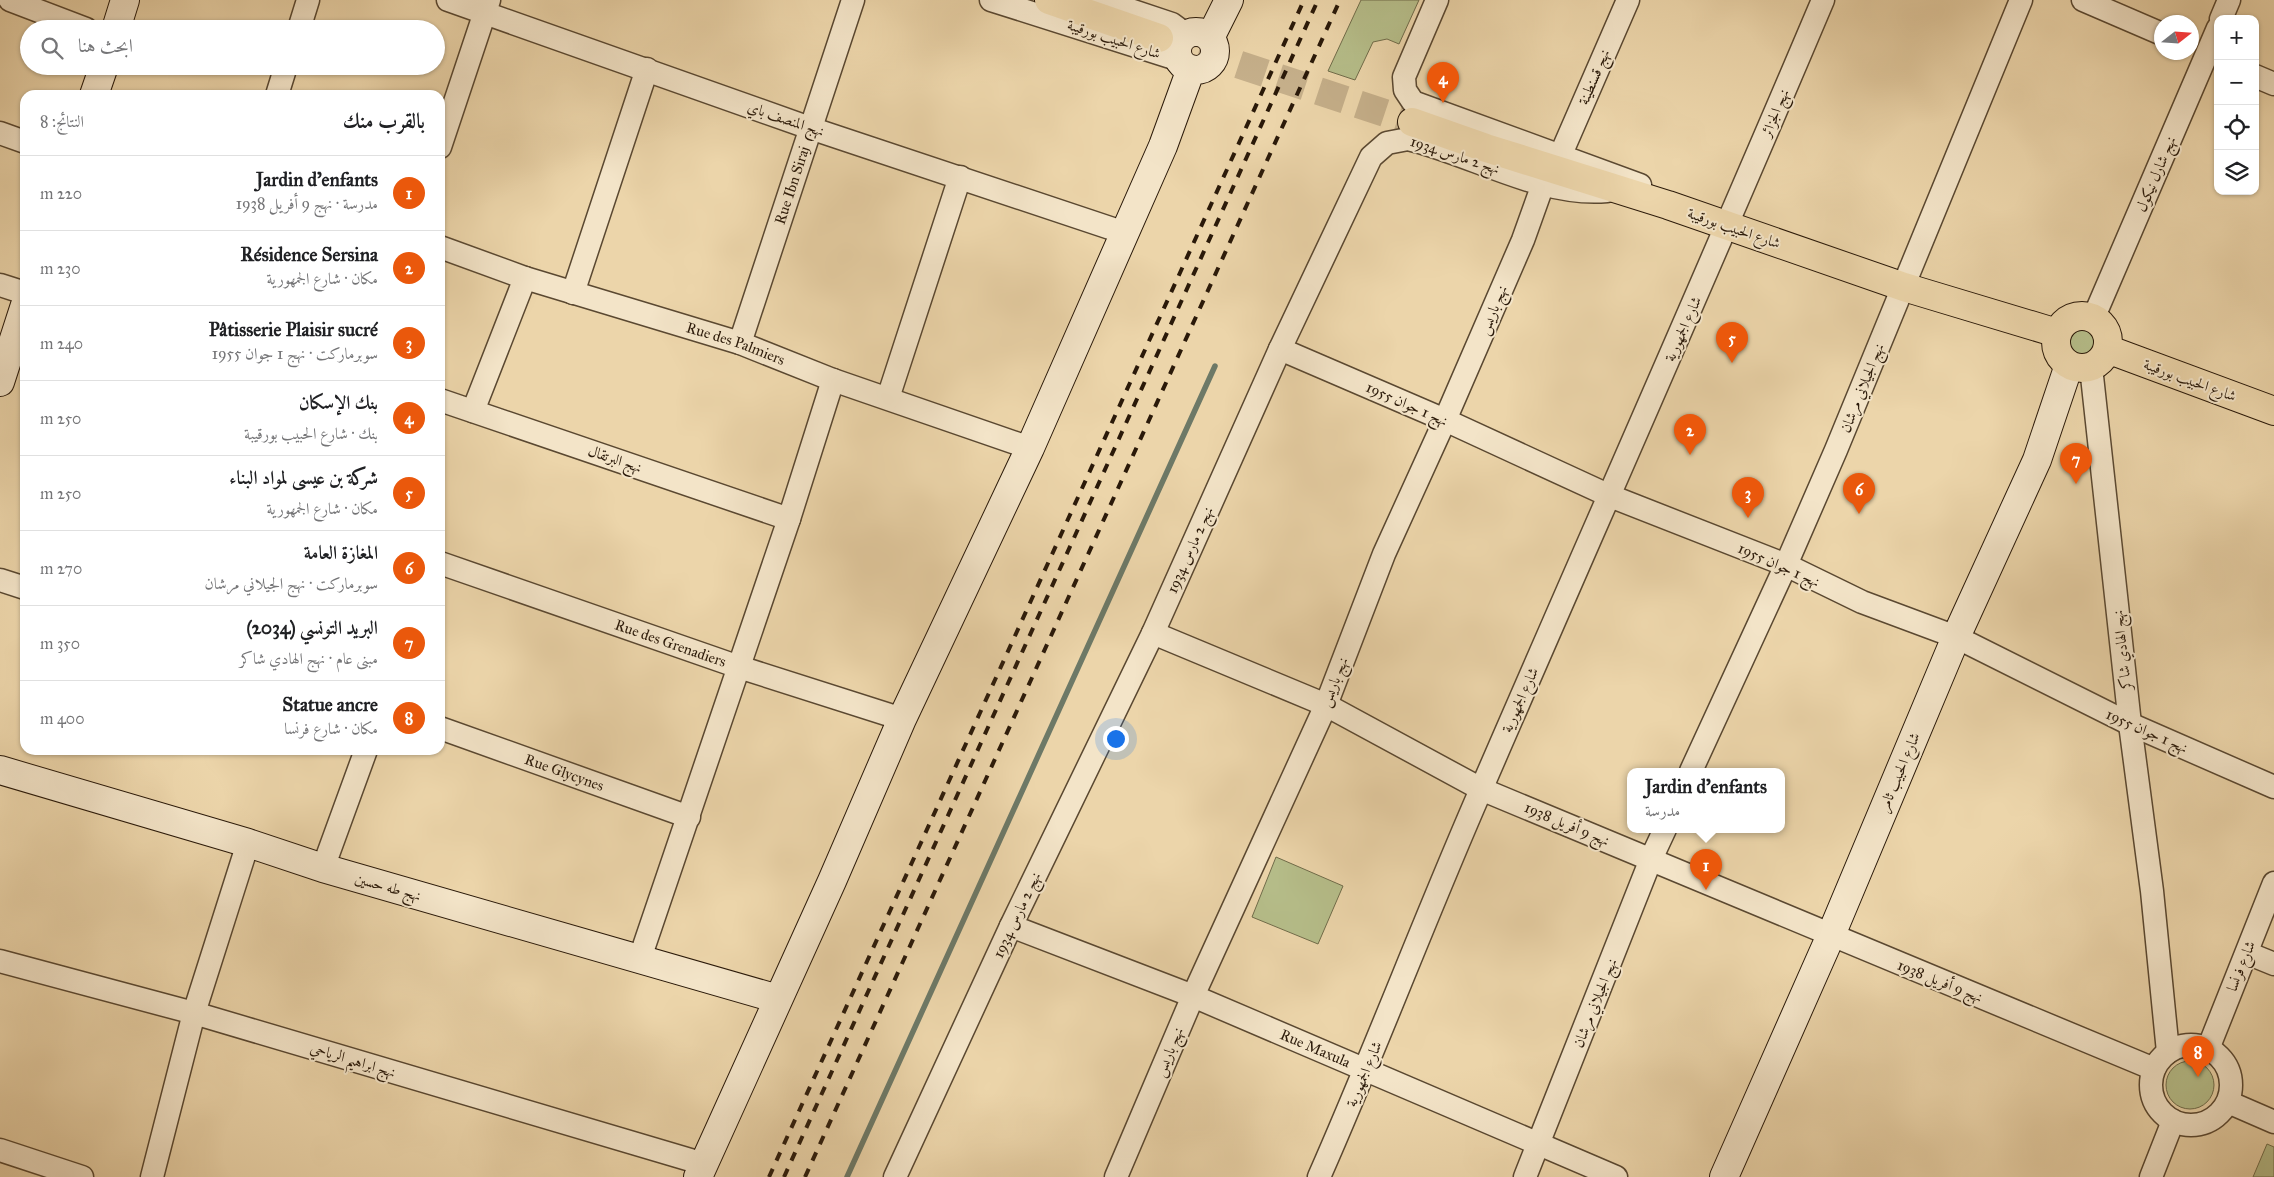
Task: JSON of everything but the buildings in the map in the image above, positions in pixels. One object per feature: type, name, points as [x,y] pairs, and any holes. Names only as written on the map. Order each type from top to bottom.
[{"type":"main road","name":"شارع الحبيب بورقيبة","points":[[1049,0],[1159,38]]},
{"type":"main road","name":"شارع الحبيب بورقيبة","points":[[1412,122],[1489,140],[1618,190],[1728,225],[1904,286],[2057,333]]},
{"type":"main road","points":[[2078,316],[2093,319],[2105,332],[2089,360],[2058,353],[2056,345],[2057,333],[2064,322],[2078,316]]},
{"type":"main road","name":"شارع الحبيب بورقيبة","points":[[2089,360],[2274,411]]},
{"type":"street","points":[[10,0],[62,20]]},
{"type":"street","points":[[119,20],[126,0]]},
{"type":"street","points":[[302,20],[308,0]]},
{"type":"street","name":"نهج المنصف باي","points":[[448,0],[487,6],[647,70],[810,128],[1125,233]]},
{"type":"street","name":"Rue Ibn Siraj","points":[[740,343],[853,0]]},
{"type":"street","name":"شارع الحبيب بورقيبة","points":[[991,0],[1192,51]]},
{"type":"street","points":[[1101,0],[1172,24],[1192,51]]},
{"type":"street","points":[[701,1170],[902,719],[1030,448],[1125,233],[1169,132],[1192,51],[1229,0]]},
{"type":"street","points":[[1437,0],[1404,77],[1405,90],[1412,102],[1489,140],[1561,154],[1639,184],[1668,205]]},
{"type":"street","name":"نهج قسنطينة","points":[[1561,154],[1628,0]]},
{"type":"street","name":"نهج الجزائر","points":[[1728,225],[1823,0]]},
{"type":"street","name":"نهج الجيلاني مرشان","points":[[1692,768],[1786,565],[1904,286],[2021,0]]},
{"type":"street","points":[[2083,0],[2154,31]]},
{"type":"street","points":[[2223,15],[2229,0]]},
{"type":"street","points":[[445,132],[487,6]]},
{"type":"street","name":"نهج شارل نيكول","points":[[2093,319],[2214,36]]},
{"type":"street","points":[[573,293],[647,70]]},
{"type":"street","points":[[96,90],[101,75]]},
{"type":"street","points":[[279,90],[283,75]]},
{"type":"street","points":[[2259,78],[2274,84]]},
{"type":"street","points":[[0,133],[20,140]]},
{"type":"street","name":"نهج 2 مارس 1934","points":[[895,1177],[1012,926],[1153,633],[1280,349],[1371,157],[1387,143],[1402,139],[1418,141],[1543,184],[1580,192],[1618,190]]},
{"type":"street","points":[[888,398],[960,177]]},
{"type":"street","name":"نهج باريس","points":[[1116,1177],[1193,996],[1326,705],[1384,554],[1445,420],[1523,240],[1543,184]]},
{"type":"street","name":"شارع الجمهورية","points":[[1319,1177],[1366,1070],[1481,789],[1728,225]]},
{"type":"street","name":"Rue des Palmiers","points":[[445,249],[525,278],[740,343],[833,380],[1030,448]]},
{"type":"street","points":[[473,411],[525,278]]},
{"type":"street","points":[[0,284],[20,292]]},
{"type":"street","points":[[0,382],[20,320]]},
{"type":"street","name":"نهج 1 جوان 1955","points":[[1280,349],[1445,420],[1610,496],[1786,565],[1862,602],[1956,637],[2130,724],[2274,787]]},
{"type":"street","name":"شارع الحبيب ثامر","points":[[1724,1177],[1831,935],[1956,637],[2037,460],[2089,360]]},
{"type":"street","name":"نهج الهادي شاكر","points":[[2089,360],[2130,724],[2152,891],[2168,1052]]},
{"type":"street","points":[[639,961],[790,519],[833,380]]},
{"type":"street","name":"نهج البرتقال","points":[[445,402],[790,519]]},
{"type":"street","name":"Rue des Grenadiers","points":[[445,566],[739,667],[902,719]]},
{"type":"street","points":[[0,580],[20,586]]},
{"type":"street","name":"نهج 9 أفريل 1938","points":[[1153,633],[1326,705],[1481,789],[2154,1069]]},
{"type":"street","name":"Rue Glycynes","points":[[445,730],[689,818]]},
{"type":"street","points":[[323,868],[364,755]]},
{"type":"street","name":"نهج طه حسين","points":[[0,770],[248,843],[323,868],[639,961],[778,999]]},
{"type":"street","name":"نهج الجيلاني مرشان","points":[[1525,1177],[1651,859],[1663,833]]},
{"type":"street","points":[[152,1177],[194,1012],[248,843]]},
{"type":"street","name":"شارع فرنسا","points":[[2208,1049],[2274,883]]},
{"type":"street","name":"Rue Maxula","points":[[1012,926],[1193,996],[1616,1177]]},
{"type":"street","points":[[2247,953],[2274,964]]},
{"type":"street","name":"نهج ابراهيم الرياحي","points":[[0,961],[194,1012],[701,1170]]},
{"type":"street","points":[[2190,1045],[2208,1049],[2218,1056],[2229,1074],[2228,1102],[2218,1114],[2208,1121],[2196,1125],[2184,1125],[2173,1121],[2162,1114],[2155,1104],[2151,1093],[2154,1069],[2160,1059],[2173,1048],[2190,1045]]},
{"type":"street","points":[[2228,1102],[2274,1122]]},
{"type":"street","points":[[2151,1177],[2173,1121]]},
{"type":"street","points":[[0,1150],[82,1177]]},
{"type":"green space","points":[[1361,0],[1419,0],[1399,44],[1387,39],[1373,42],[1355,80],[1328,71]]},
{"type":"green space","points":[[2083,330],[2092,334],[2096,343],[2092,352],[2083,356],[2074,352],[2070,343],[2074,334]]},
{"type":"green space","points":[[1276,857],[1343,886],[1318,944],[1252,917]]},
{"type":"green space","points":[[2185,1061],[2195,1061],[2207,1068],[2214,1080],[2214,1090],[2207,1102],[2195,1109],[2185,1109],[2177,1105],[2170,1098],[2166,1090],[2166,1080],[2170,1072],[2177,1065]]},
{"type":"green space","points":[[2267,1144],[2274,1147],[2274,1177],[2253,1177]]},
{"type":"waterway","points":[[847,1177],[1215,366]]},
{"type":"tunnel","points":[[1159,38],[1412,122]]},
{"type":"railway","points":[[769,1177],[1304,0]]},
{"type":"railway","points":[[784,1177],[1318,0]]},
{"type":"railway","points":[[805,1177],[1340,0]]},
{"type":"place","name":"بنك الإسكان","points":[[1443,103]]},
{"type":"place","name":"شركة بن عيسى لمواد البناء","points":[[1732,363]]},
{"type":"place","name":"Résidence Sersina","points":[[1690,455]]},
{"type":"place","name":"البريد التونسي (2034)","points":[[2076,484]]},
{"type":"place","name":"المغازة العامة","points":[[1859,514]]},
{"type":"place","name":"Pâtisserie Plaisir sucré","points":[[1748,518]]},
{"type":"place","name":"Jardin d'enfants","points":[[1706,890]]},
{"type":"place","name":"Statue ancre","points":[[2198,1077]]}]
